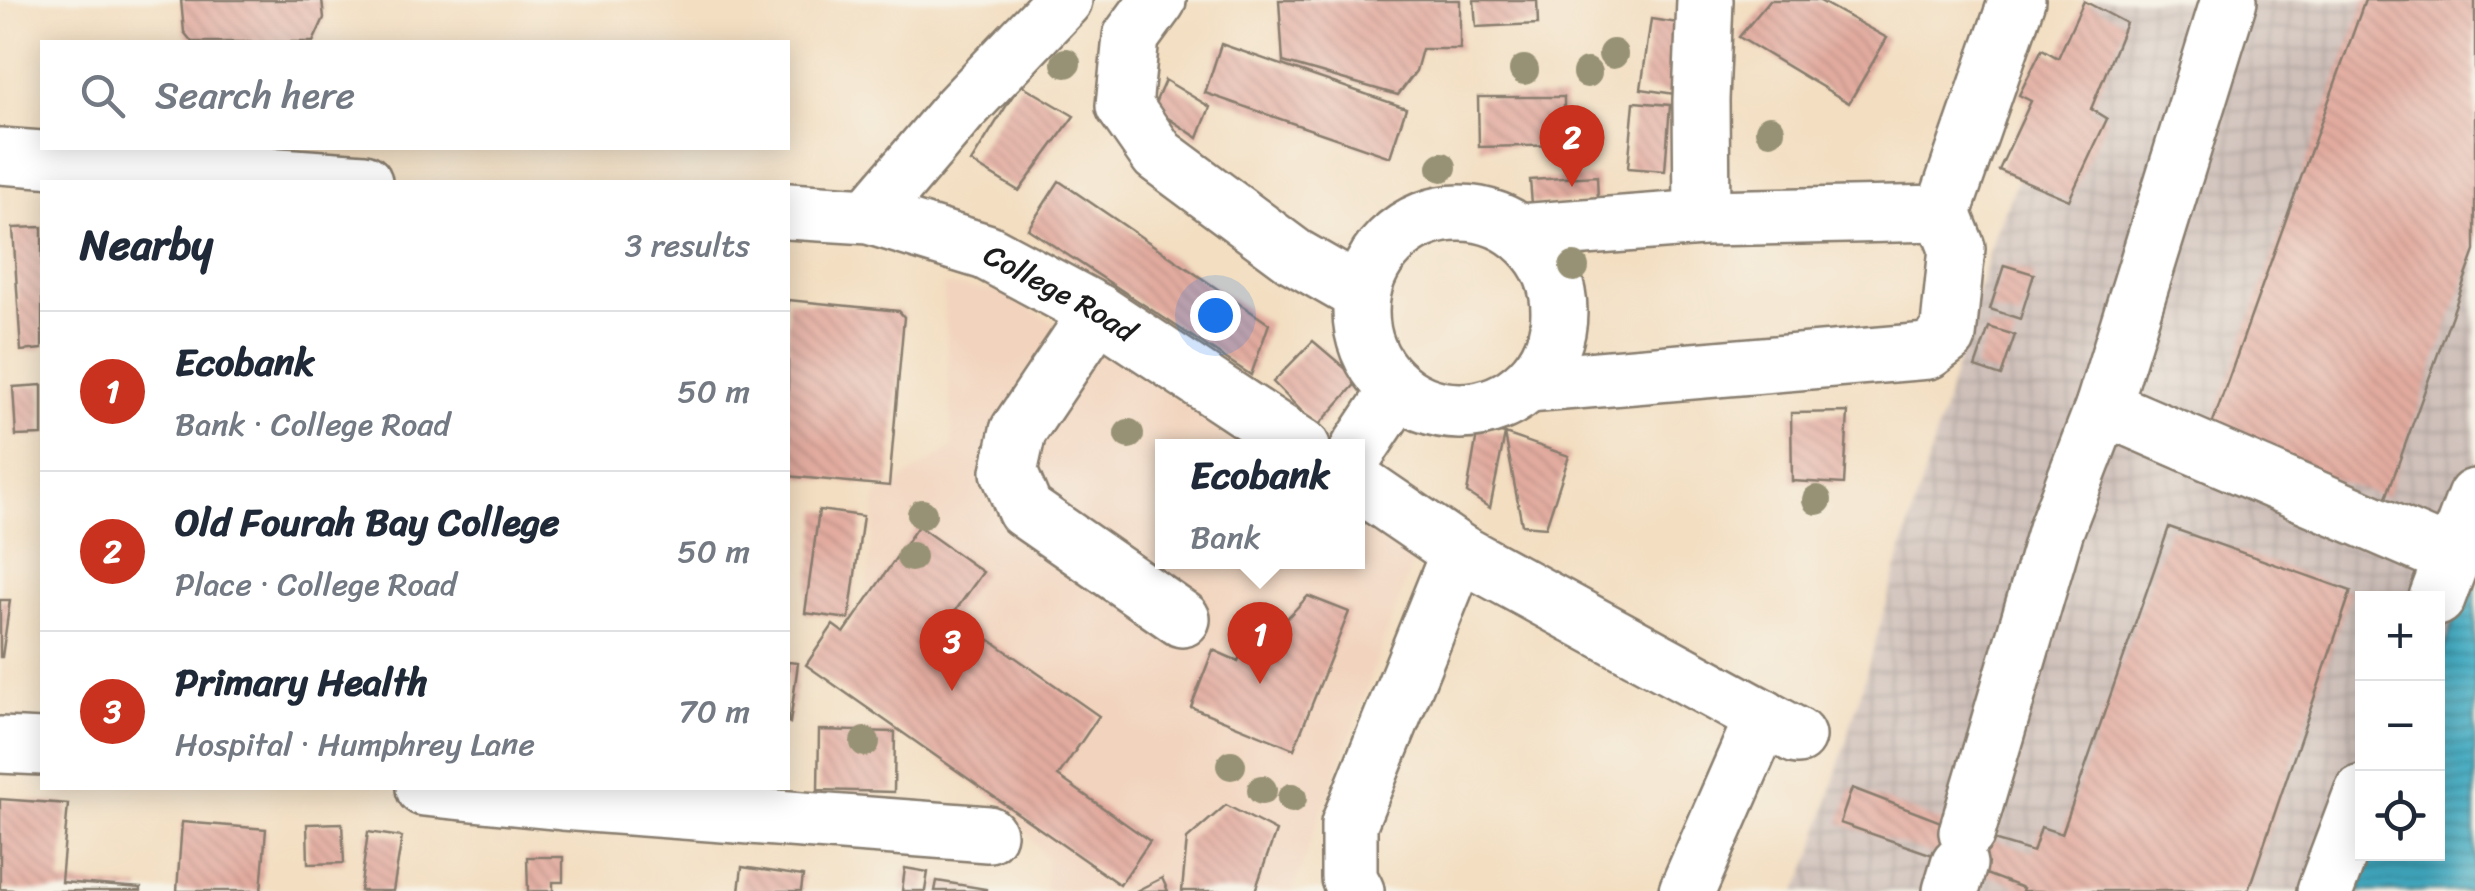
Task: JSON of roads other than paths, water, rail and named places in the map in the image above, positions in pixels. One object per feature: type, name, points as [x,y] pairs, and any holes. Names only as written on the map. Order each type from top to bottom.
[{"type":"street","points":[[868,216],[960,108],[1064,0]]},
{"type":"street","points":[[1158,0],[1131,37],[1124,106],[1158,155],[1294,256],[1362,295]]},
{"type":"street","points":[[1702,218],[1700,100],[1705,0]]},
{"type":"street","points":[[1528,385],[1928,350],[1948,336],[1957,248],[1943,214],[2017,0]]},
{"type":"street","points":[[1959,862],[2056,529],[2103,407],[2230,0]]},
{"type":"street","points":[[0,156],[336,180]]},
{"type":"street","name":"College Road","points":[[790,211],[868,216],[986,252],[1098,312],[1291,439]]},
{"type":"street","points":[[1456,212],[1490,217],[1520,232],[1548,265],[1559,308],[1552,350],[1528,385],[1504,401],[1478,410],[1450,411],[1422,404],[1398,390],[1375,363],[1362,330],[1362,295],[1373,263],[1394,236],[1423,219],[1456,212]]},
{"type":"street","points":[[1520,232],[1702,218],[1943,214]]},
{"type":"street","points":[[1098,312],[1018,430],[1010,472],[1025,510],[1182,619]]},
{"type":"street","points":[[1365,440],[1398,390]]},
{"type":"street","points":[[2103,407],[2445,578],[2475,497]]},
{"type":"street","points":[[1365,488],[1459,552],[1780,727],[1687,891]]},
{"type":"street","points":[[1356,891],[1349,878],[1350,824],[1459,552]]},
{"type":"street","points":[[0,745],[40,748]]},
{"type":"street","points":[[444,790],[988,834]]},
{"type":"street","points":[[2325,891],[2355,812]]},
{"type":"water","points":[[2475,560],[2475,891],[2358,891],[2369,861],[2445,861],[2445,646]]},
{"type":"place","name":"Old Fourah Bay College","points":[[1572,187]]},
{"type":"place","name":"Ecobank","points":[[1260,684]]},
{"type":"place","name":"Primary Health","points":[[952,691]]}]
